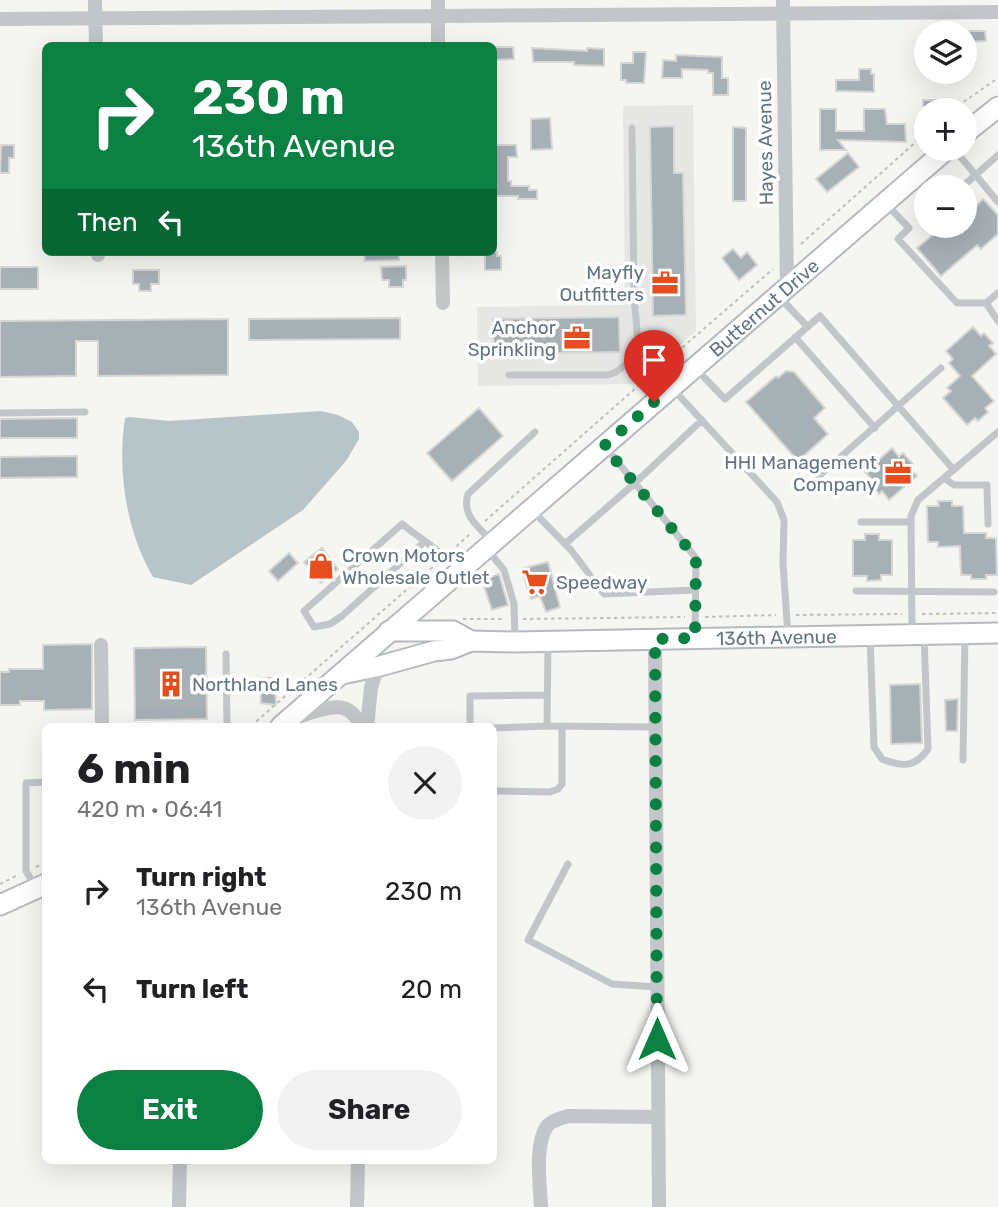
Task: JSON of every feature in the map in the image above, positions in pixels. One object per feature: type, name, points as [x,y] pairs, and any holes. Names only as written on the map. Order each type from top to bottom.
[{"type":"main road","points":[[977,124],[998,107]]},
{"type":"main road","name":"Butternut Drive","points":[[285,723],[933,161]]},
{"type":"main road","name":"136th Avenue","points":[[390,631],[453,631],[471,641]]},
{"type":"main road","name":"136th Avenue","points":[[341,674],[451,649],[471,641],[998,633]]},
{"type":"main road","points":[[0,905],[41,886]]},
{"type":"street","points":[[95,0],[96,42]]},
{"type":"street","points":[[438,0],[439,42]]},
{"type":"street","points":[[0,19],[438,17],[783,7],[895,7],[998,12]]},
{"type":"street","name":"Hayes Avenue","points":[[782,290],[788,256],[783,7]]},
{"type":"street","points":[[442,256],[443,303]]},
{"type":"street","points":[[655,639],[659,1207]]},
{"type":"street","points":[[100,645],[102,723]]},
{"type":"street","points":[[366,723],[377,667]]},
{"type":"street","points":[[285,723],[336,706],[350,710],[359,723]]},
{"type":"street","points":[[541,1207],[540,1148],[548,1125],[568,1116],[658,1117]]},
{"type":"street","points":[[179,1207],[180,1164]]},
{"type":"street","points":[[357,1207],[358,1164]]},
{"type":"lane","points":[[632,128],[634,298],[639,352]]},
{"type":"lane","points":[[964,161],[976,175],[998,155]]},
{"type":"lane","points":[[977,176],[998,202]]},
{"type":"lane","points":[[884,202],[909,228],[898,239],[957,303],[986,303],[998,293]]},
{"type":"lane","points":[[782,290],[808,327]]},
{"type":"lane","points":[[986,303],[998,321]]},
{"type":"lane","points":[[509,375],[608,375],[616,372],[649,345],[690,370],[724,399],[820,316],[953,469]]},
{"type":"lane","points":[[795,337],[874,428]]},
{"type":"lane","points":[[819,476],[941,368]]},
{"type":"lane","points":[[671,387],[777,502],[783,520],[788,637]]},
{"type":"lane","points":[[0,413],[86,412]]},
{"type":"lane","points":[[565,544],[702,420]]},
{"type":"lane","points":[[515,642],[514,604],[504,570],[468,515],[465,504],[468,494],[535,432]]},
{"type":"lane","points":[[870,636],[874,747],[882,759],[904,765],[921,760],[928,749],[912,591],[911,516],[918,500],[998,432]]},
{"type":"lane","points":[[604,446],[696,558],[695,638]]},
{"type":"lane","points":[[944,478],[954,485],[987,485],[988,524]]},
{"type":"lane","points":[[531,509],[565,544],[604,594],[695,590]]},
{"type":"lane","points":[[861,522],[911,522]]},
{"type":"lane","points":[[424,542],[342,616],[330,624],[314,627],[308,620],[304,611],[402,524],[446,555],[460,571]]},
{"type":"lane","points":[[856,591],[994,592]]},
{"type":"lane","points":[[963,760],[965,634]]},
{"type":"lane","points":[[548,641],[548,726]]},
{"type":"lane","points":[[226,654],[227,723]]},
{"type":"lane","points":[[470,723],[470,696],[548,695]]},
{"type":"lane","points":[[497,792],[550,792],[558,789],[562,784],[562,726]]},
{"type":"lane","points":[[497,728],[655,727]]},
{"type":"lane","points":[[41,886],[26,871],[26,783],[42,782]]},
{"type":"lane","points":[[568,864],[528,940],[612,984],[657,987]]},
{"type":"path","points":[[969,98],[998,78]]},
{"type":"path","points":[[254,723],[914,144]]},
{"type":"shaded area","points":[[693,105],[696,331],[636,384],[478,386],[477,307],[625,305],[623,106]]},
{"type":"shaded area","points":[[321,411],[352,422],[359,432],[359,439],[346,461],[303,510],[191,585],[153,577],[136,540],[126,500],[122,459],[125,418],[169,421]]},
{"type":"building","points":[[977,31],[985,31],[986,41],[977,41]]},
{"type":"building","points":[[497,47],[513,47],[514,59],[497,60]]},
{"type":"building","points":[[532,48],[587,51],[587,48],[604,49],[604,66],[574,65],[574,62],[533,62]]},
{"type":"building","points":[[633,52],[646,52],[644,83],[626,83],[626,80],[621,80],[621,63],[633,63]]},
{"type":"building","points":[[676,55],[722,57],[722,78],[728,78],[728,95],[713,95],[713,73],[708,73],[708,70],[682,69],[682,78],[662,78],[663,60],[676,61]]},
{"type":"building","points":[[859,69],[871,69],[871,74],[874,74],[874,92],[836,91],[836,80],[859,80]]},
{"type":"building","points":[[820,109],[836,109],[836,131],[864,131],[864,109],[885,109],[887,124],[905,124],[906,142],[838,140],[846,150],[820,150]]},
{"type":"building","points":[[550,118],[552,149],[531,150],[531,119]]},
{"type":"building","points":[[674,126],[674,173],[683,173],[686,315],[653,316],[650,127]]},
{"type":"building","points":[[733,127],[746,128],[746,201],[733,201]]},
{"type":"building","points":[[1,145],[14,145],[14,158],[9,158],[9,173],[0,173]]},
{"type":"building","points":[[497,145],[516,145],[517,157],[508,157],[508,181],[511,181],[511,186],[529,186],[529,190],[537,190],[537,199],[518,199],[518,196],[497,196]]},
{"type":"building","points":[[848,153],[859,167],[827,192],[816,179]]},
{"type":"building","points":[[983,199],[998,215],[998,234],[981,249],[977,245],[941,276],[917,248],[929,238],[977,238],[977,205]]},
{"type":"building","points":[[733,249],[741,258],[747,252],[757,265],[739,280],[722,258]]},
{"type":"building","points":[[364,256],[399,256],[399,260],[365,261]]},
{"type":"building","points":[[485,256],[501,256],[501,270],[485,270]]},
{"type":"building","points":[[406,266],[403,287],[389,287],[389,280],[382,280],[381,267]]},
{"type":"building","points":[[0,267],[38,267],[38,289],[0,289]]},
{"type":"building","points":[[133,270],[159,270],[159,284],[151,284],[151,291],[139,291],[139,284],[133,284]]},
{"type":"building","points":[[619,317],[620,352],[494,354],[493,319]]},
{"type":"building","points":[[400,318],[400,339],[249,340],[249,319]]},
{"type":"building","points":[[228,319],[228,375],[98,376],[98,341],[76,341],[76,376],[0,377],[0,321]]},
{"type":"building","points":[[973,327],[981,336],[984,333],[993,343],[989,346],[996,354],[972,376],[994,401],[985,408],[988,412],[978,421],[975,418],[967,425],[943,398],[951,391],[947,388],[960,376],[949,363],[953,359],[946,351]]},
{"type":"building","points":[[786,371],[794,372],[825,408],[814,418],[828,434],[798,461],[746,402],[776,376],[778,378]]},
{"type":"building","points":[[479,408],[503,436],[452,481],[427,453]]},
{"type":"building","points":[[77,418],[77,438],[0,438],[0,419]]},
{"type":"building","points":[[892,448],[899,457],[903,453],[913,464],[909,467],[917,476],[889,500],[882,491],[879,494],[869,483],[872,480],[865,472]]},
{"type":"building","points":[[77,456],[77,477],[0,478],[0,457]]},
{"type":"building","points":[[938,501],[952,501],[952,506],[963,506],[964,533],[986,533],[986,538],[996,538],[997,575],[986,575],[986,579],[971,579],[971,575],[961,575],[960,546],[938,547],[938,542],[928,542],[927,506],[939,506]]},
{"type":"building","points":[[865,534],[879,534],[879,540],[892,540],[892,575],[881,575],[881,580],[867,581],[867,576],[853,576],[853,540],[865,540]]},
{"type":"building","name":"Crown Motors Wholesale Outlet","points":[[322,548],[338,569],[321,583],[304,562]]},
{"type":"building","points":[[289,553],[298,563],[278,581],[269,571]]},
{"type":"building","points":[[548,562],[560,607],[546,612],[540,596],[531,599],[521,569]]},
{"type":"building","points":[[499,574],[508,605],[492,610],[482,580]]},
{"type":"building","points":[[92,644],[92,709],[44,710],[44,701],[20,701],[20,705],[0,705],[0,672],[9,672],[9,669],[43,669],[43,645]]},
{"type":"building","name":"Northland Lanes","points":[[206,647],[207,719],[135,720],[134,648]]},
{"type":"building","points":[[260,678],[272,678],[272,682],[275,682],[276,705],[261,703]]},
{"type":"building","points":[[920,684],[922,743],[891,744],[890,685]]},
{"type":"building","points":[[958,699],[957,731],[946,731],[945,700]]},
{"type":"place","name":"Mayfly Outfitters","points":[[665,283]]},
{"type":"place","name":"Anchor Sprinkling","points":[[577,338]]},
{"type":"place","name":"HHI Management Company","points":[[898,473]]},
{"type":"place","name":"Crown Motors Wholesale Outlet","points":[[321,566]]},
{"type":"place","name":"Speedway","points":[[535,582]]},
{"type":"place","name":"Northland Lanes","points":[[171,684]]},
{"type":"route","points":[[654,402],[604,446],[696,558],[695,638],[655,639],[657,1039]]}]
